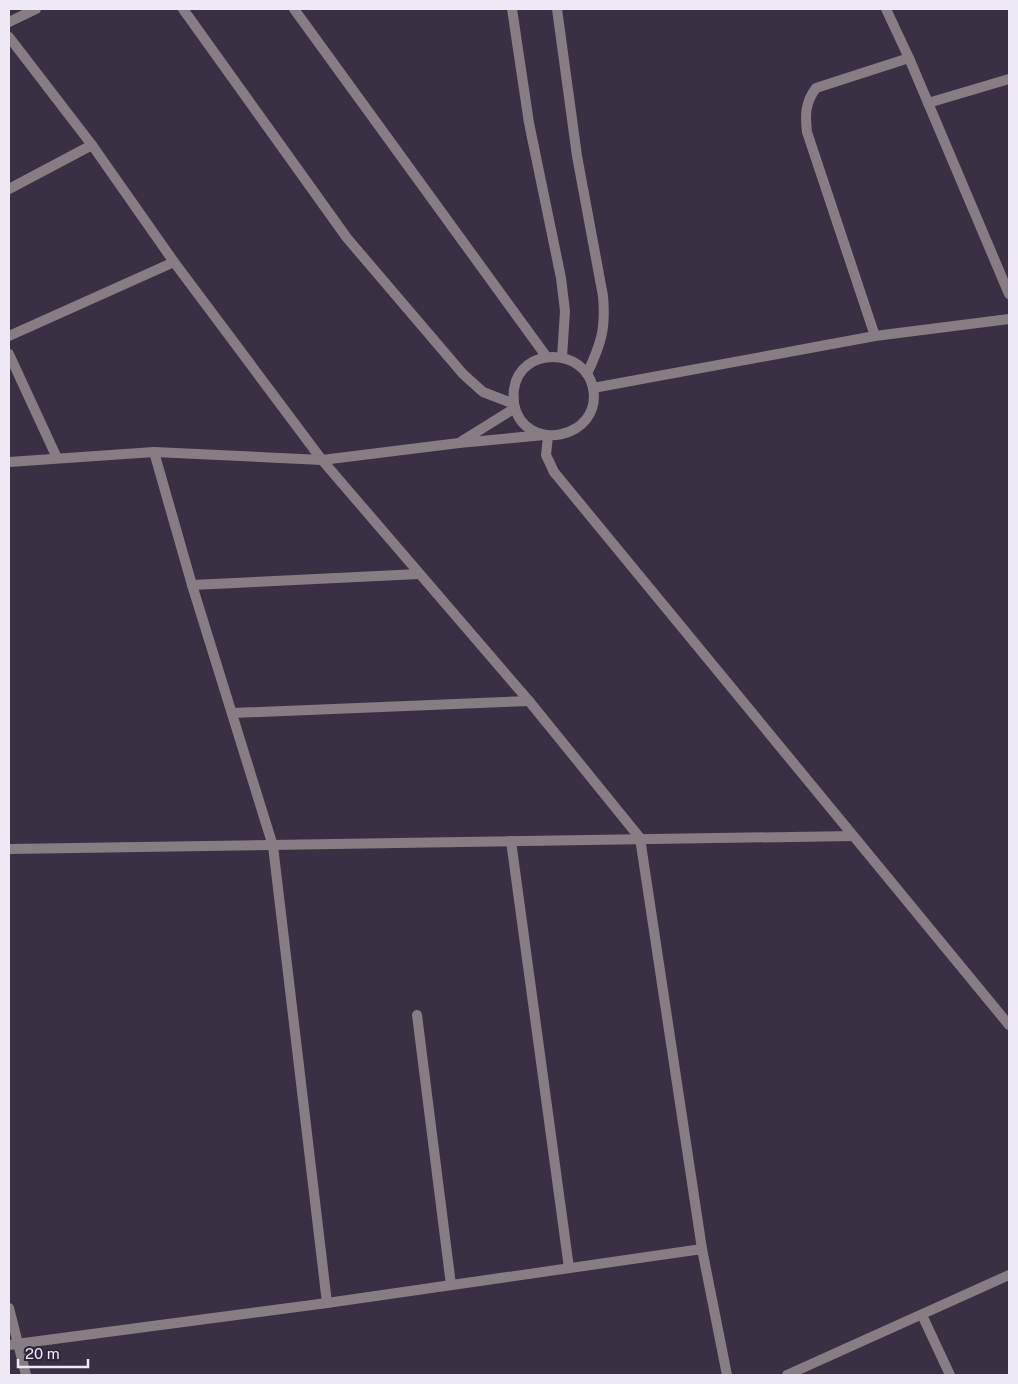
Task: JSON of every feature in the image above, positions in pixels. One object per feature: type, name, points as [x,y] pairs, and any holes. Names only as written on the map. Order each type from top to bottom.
[{"type":"street","points":[[9,22],[36,9]]},
{"type":"street","points":[[183,9],[347,238],[462,374],[483,392],[514,406]]},
{"type":"street","points":[[294,9],[546,356]]},
{"type":"street","points":[[512,9],[530,123],[561,278],[565,311],[562,357]]},
{"type":"street","points":[[557,9],[577,156],[603,296],[605,320],[601,343],[587,374]]},
{"type":"street","points":[[886,9],[909,58],[1009,294]]},
{"type":"street","points":[[9,37],[92,145],[174,262],[322,460],[529,701],[640,838],[702,1250],[727,1375]]},
{"type":"street","points":[[875,336],[807,132],[805,117],[807,100],[816,88],[909,58]]},
{"type":"street","points":[[928,103],[1009,79]]},
{"type":"street","points":[[9,188],[92,145]]},
{"type":"street","points":[[9,336],[174,262]]},
{"type":"street","points":[[593,388],[875,336],[1009,320]]},
{"type":"street","points":[[9,354],[57,458]]},
{"type":"street","points":[[9,462],[154,452],[322,460],[459,443],[563,435],[577,429],[588,418],[593,403],[593,388],[587,374],[576,363],[562,357],[546,356],[532,362],[520,373],[514,388],[514,406],[521,420],[531,430],[546,436]]},
{"type":"street","points":[[459,443],[514,406]]},
{"type":"street","points":[[546,436],[546,455],[554,472],[1009,1025]]},
{"type":"street","points":[[154,452],[192,585],[273,846],[327,1303]]},
{"type":"street","points":[[192,585],[419,574]]},
{"type":"street","points":[[233,713],[529,701]]},
{"type":"street","points":[[9,849],[853,836]]},
{"type":"street","points":[[510,841],[569,1268]]},
{"type":"street","points":[[417,1016],[451,1285]]},
{"type":"street","points":[[13,1344],[327,1303],[702,1250]]},
{"type":"street","points":[[787,1375],[1009,1275]]},
{"type":"street","points":[[9,1308],[13,1344],[26,1375]]},
{"type":"street","points":[[922,1315],[950,1375]]}]
